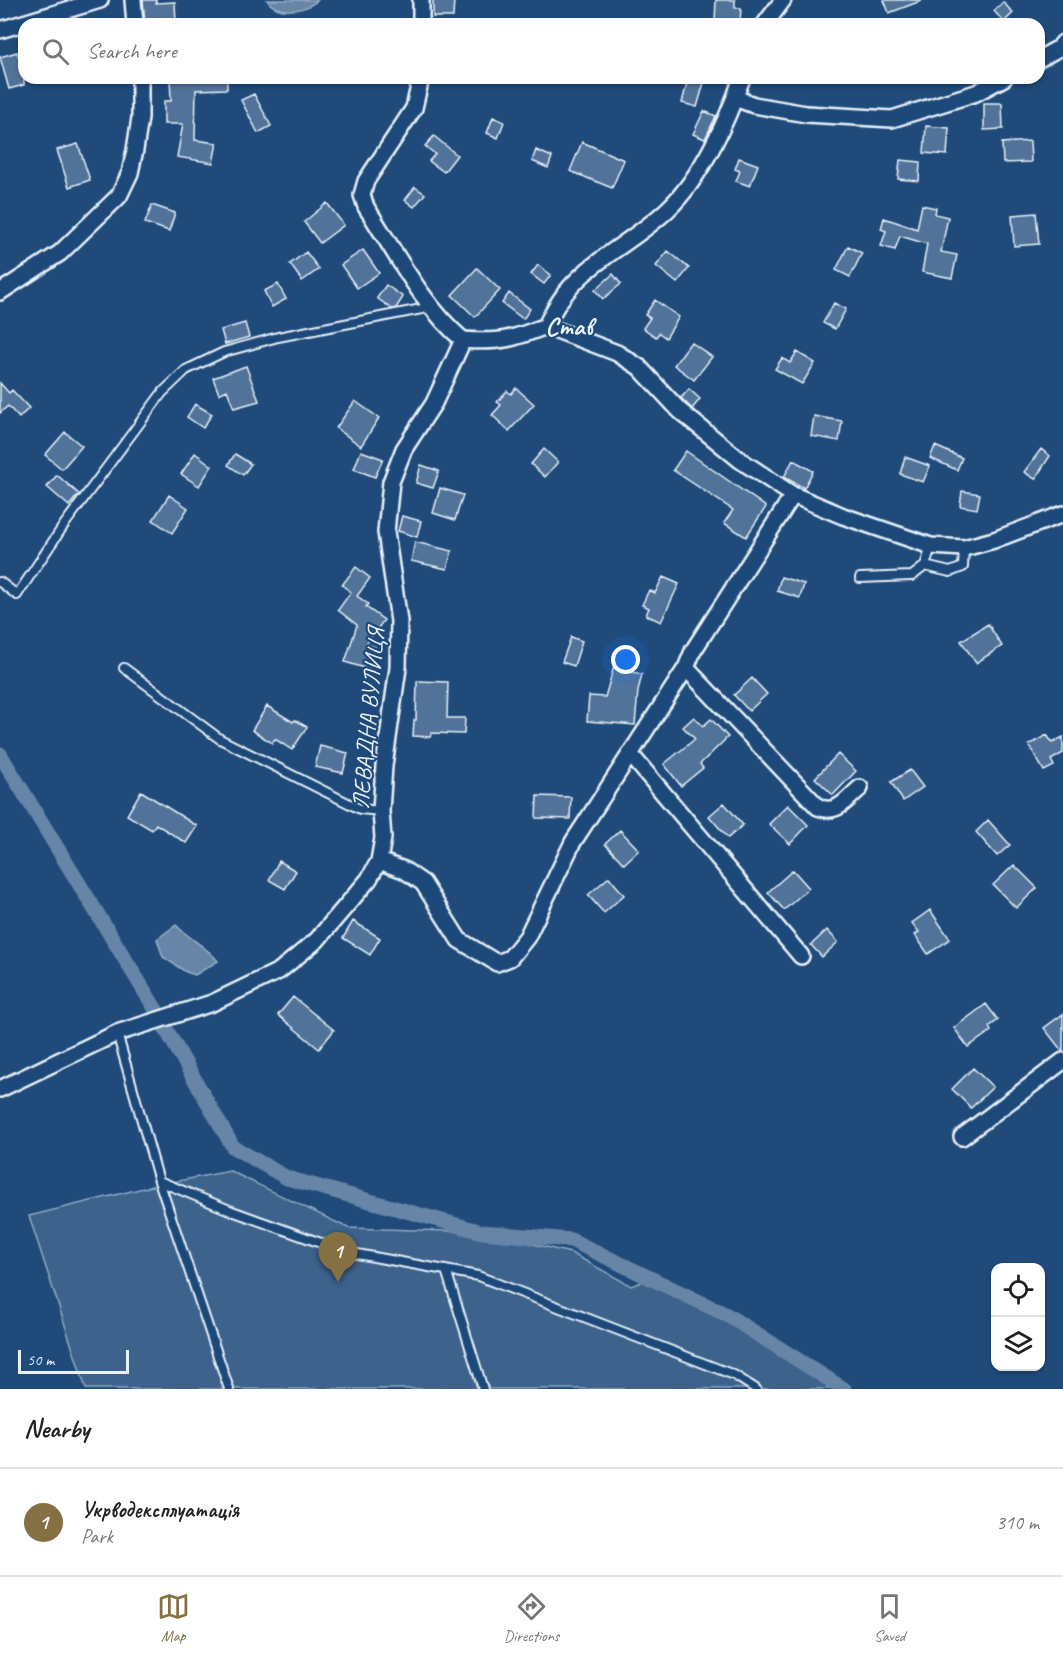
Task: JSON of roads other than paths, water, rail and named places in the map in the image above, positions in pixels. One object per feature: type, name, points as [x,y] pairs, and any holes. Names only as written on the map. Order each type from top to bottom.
[{"type":"street","points":[[40,18],[100,0]]},
{"type":"street","points":[[133,0],[134,18]]},
{"type":"street","points":[[421,0],[421,18]]},
{"type":"street","points":[[770,18],[783,0]]},
{"type":"street","points":[[0,30],[18,25]]},
{"type":"street","points":[[1045,56],[1062,49]]},
{"type":"street","points":[[0,292],[60,253],[119,196],[130,173],[135,150],[140,118],[140,84]]},
{"type":"street","points":[[420,84],[414,108],[366,181],[362,195],[366,207],[432,307],[450,329],[463,340],[486,342],[512,339],[546,326],[560,301],[582,275],[668,209],[690,183],[709,152],[740,84]]},
{"type":"street","points":[[735,98],[754,105],[806,114],[892,119],[976,93],[993,84]]},
{"type":"street","points":[[546,326],[617,353],[639,367],[680,411],[740,460],[793,495],[843,516],[931,546],[964,548],[994,540],[1063,514]]},
{"type":"street","name":"ЛЕВАДНА ВУЛИЦЯ","points":[[0,1089],[117,1033],[212,1004],[279,971],[316,940],[369,879],[379,861],[384,766],[398,668],[399,621],[386,532],[391,482],[404,449],[434,403],[463,340]]},
{"type":"street","points":[[379,861],[404,870],[423,883],[459,940],[497,963],[510,958],[527,938],[573,842],[632,755],[686,668],[693,651],[793,495]]},
{"type":"street","points":[[686,668],[818,807],[827,811],[837,808],[860,788]]},
{"type":"street","points":[[632,755],[801,956]]},
{"type":"street","points":[[962,1137],[1063,1061]]},
{"type":"lane","points":[[0,582],[17,595],[64,525],[162,393],[186,370],[224,352],[278,337],[432,307]]},
{"type":"lane","points":[[860,578],[912,576],[925,566],[931,546]]},
{"type":"lane","points":[[925,566],[950,572],[963,567],[964,548]]},
{"type":"lane","points":[[124,668],[220,739],[360,809],[381,811]]},
{"type":"lane","points":[[117,1033],[159,1181],[229,1389]]},
{"type":"lane","points":[[159,1181],[232,1211],[346,1252],[478,1276],[734,1375],[756,1389]]},
{"type":"lane","points":[[446,1270],[483,1389]]},
{"type":"waterway","points":[[0,754],[156,1010]]},
{"type":"waterway","points":[[163,1024],[233,1147],[287,1178],[482,1232],[571,1240],[727,1315],[844,1389]]},
{"type":"place","name":"Укрводексплуатація","points":[[338,1282]]},
{"type":"district","name":"Став","points":[[569,326]]}]
